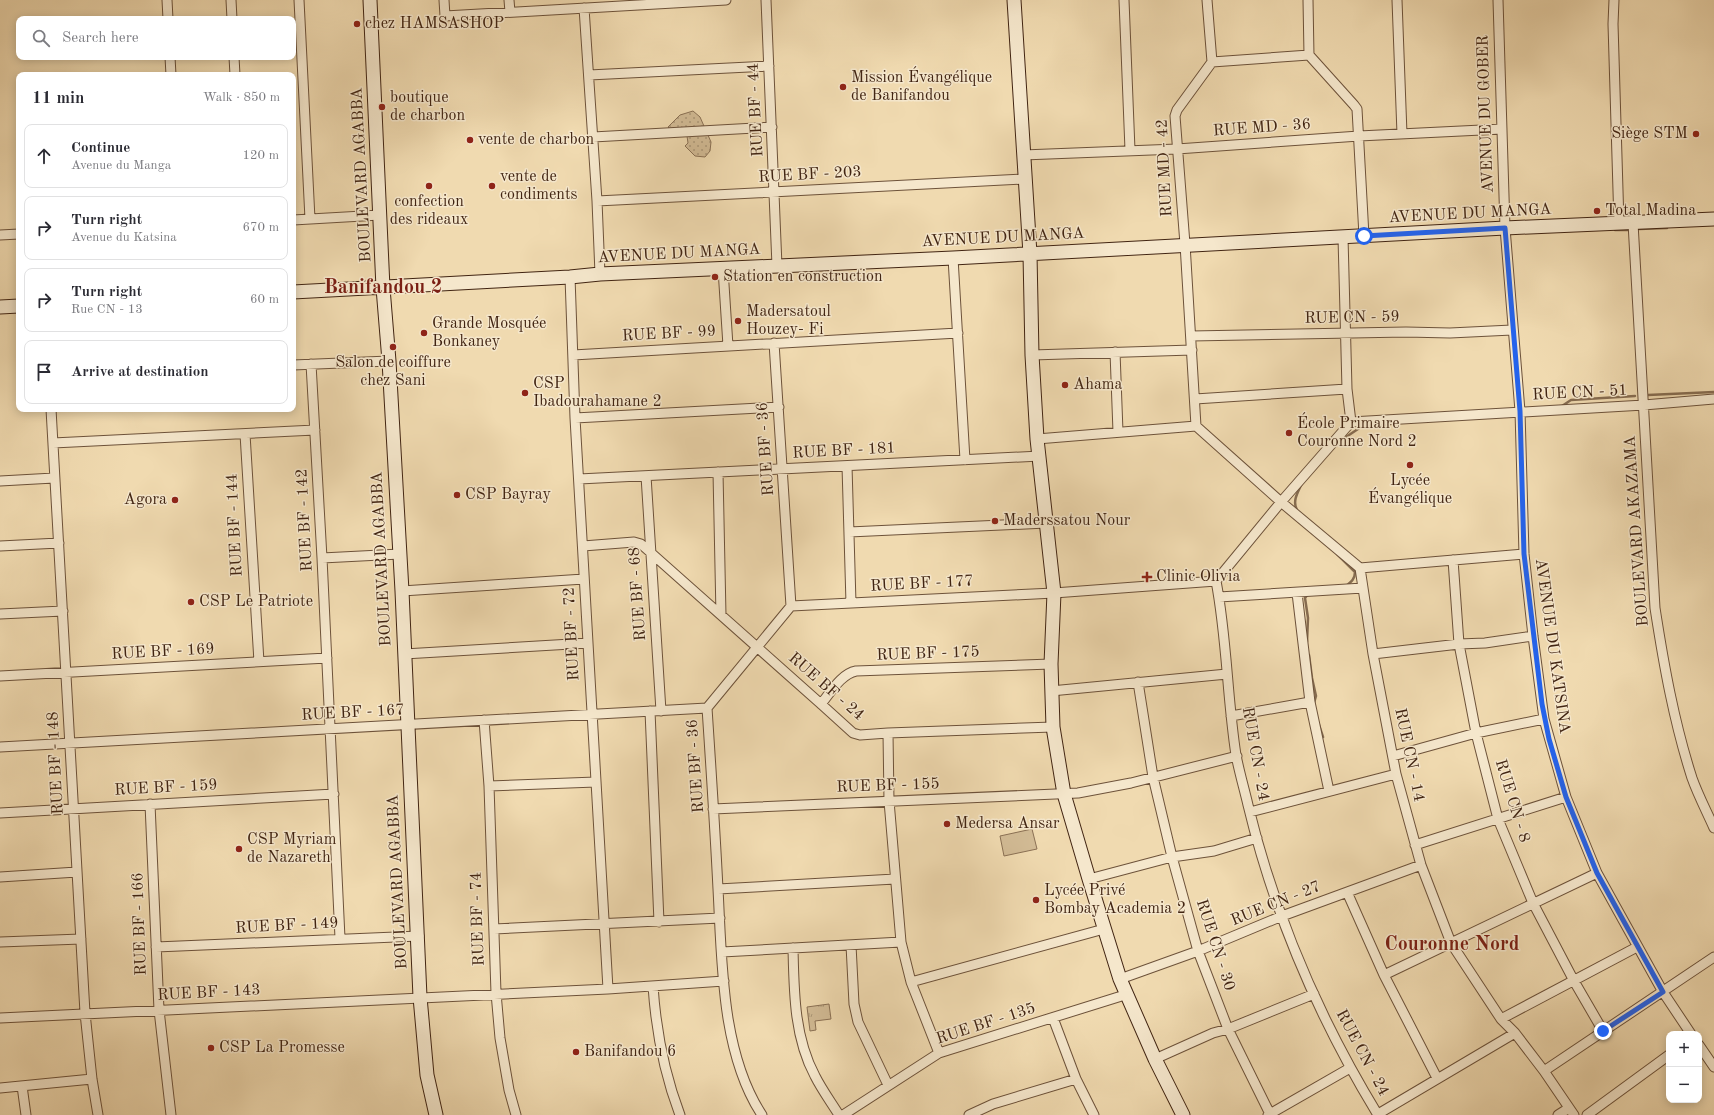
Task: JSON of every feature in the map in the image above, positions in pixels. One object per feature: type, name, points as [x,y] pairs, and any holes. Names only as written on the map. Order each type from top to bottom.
[{"type":"street","points":[[167,0],[168,16]]},
{"type":"street","points":[[232,0],[232,16]]},
{"type":"street","points":[[299,0],[310,219]]},
{"type":"street","name":"BOULEVARD AGABBA","points":[[370,0],[383,288],[389,360],[402,591],[407,725],[419,936],[420,997],[427,1075],[436,1115]]},
{"type":"street","points":[[444,0],[445,16],[584,8],[636,2],[726,0]]},
{"type":"street","points":[[509,0],[510,12]]},
{"type":"street","name":"RUE BF - 44","points":[[766,0],[777,266]]},
{"type":"street","points":[[1014,0],[1030,254],[1032,355],[1037,439],[1054,593],[1051,664],[1053,727],[1064,794],[1120,979],[1128,994],[1155,1059],[1183,1115]]},
{"type":"street","points":[[1124,0],[1130,150]]},
{"type":"street","points":[[1207,0],[1212,62],[1309,55]]},
{"type":"street","points":[[1308,0],[1309,55],[1356,107],[1364,236]]},
{"type":"street","points":[[1397,0],[1402,134]]},
{"type":"street","name":"AVENUE DU GOBER","points":[[1498,0],[1505,228]]},
{"type":"street","points":[[1614,0],[1613,24],[1619,224]]},
{"type":"street","points":[[584,8],[597,201],[600,274]]},
{"type":"street","points":[[170,60],[171,72]]},
{"type":"street","points":[[234,60],[235,72]]},
{"type":"street","name":"RUE MD - 42","points":[[1196,426],[1196,399],[1176,113],[1212,62]]},
{"type":"street","points":[[589,75],[769,66]]},
{"type":"street","points":[[593,137],[772,127]]},
{"type":"street","name":"RUE MD - 36","points":[[1023,155],[1178,149],[1359,136],[1502,129]]},
{"type":"street","name":"RUE BF - 203","points":[[597,201],[1025,179]]},
{"type":"street","points":[[296,220],[380,215]]},
{"type":"street","name":"AVENUE DU MANGA","points":[[296,292],[383,288],[600,274],[953,258],[1185,244],[1714,219]]},
{"type":"street","name":"BOULEVARD AKAZAMA","points":[[1633,223],[1655,608],[1675,722],[1692,780],[1714,828]]},
{"type":"street","name":"AVENUE DU KATSINA","points":[[1505,228],[1512,330],[1520,411],[1524,554],[1544,719],[1566,797],[1597,873],[1663,992],[1689,1031]]},
{"type":"street","points":[[0,234],[16,234]]},
{"type":"street","points":[[1216,581],[1281,502],[1351,422],[1347,389],[1343,237]]},
{"type":"street","points":[[953,258],[965,460]]},
{"type":"street","points":[[723,269],[728,346]]},
{"type":"street","name":"RUE BF - 72","points":[[570,277],[575,418],[608,989]]},
{"type":"street","points":[[0,307],[16,306]]},
{"type":"street","name":"RUE CN - 59","points":[[1191,336],[1406,332],[1450,333],[1512,330]]},
{"type":"street","name":"RUE BF - 99","points":[[573,355],[958,333]]},
{"type":"street","name":"RUE BF - 36","points":[[762,1115],[741,1074],[732,1042],[724,981],[707,708],[791,606],[774,344]]},
{"type":"street","points":[[1032,355],[1192,350]]},
{"type":"street","points":[[1115,352],[1118,432]]},
{"type":"street","points":[[296,365],[389,360]]},
{"type":"street","name":"RUE BF - 142","points":[[311,364],[334,794],[340,938]]},
{"type":"street","points":[[1196,399],[1347,389]]},
{"type":"street","name":"RUE CN - 51","points":[[1351,422],[1644,405],[1714,399]]},
{"type":"street","points":[[575,418],[779,407]]},
{"type":"street","name":"RUE BF - 148","points":[[51,412],[85,1013],[92,1079],[98,1115]]},
{"type":"street","points":[[1037,439],[1196,426],[1281,502],[1360,568],[1524,554]]},
{"type":"street","points":[[53,443],[315,430]]},
{"type":"street","name":"RUE BF - 144","points":[[245,434],[259,662]]},
{"type":"street","name":"RUE BF - 181","points":[[579,480],[1040,456]]},
{"type":"street","points":[[847,466],[851,603]]},
{"type":"street","points":[[718,472],[721,615]]},
{"type":"street","name":"RUE BF - 68","points":[[646,476],[661,710]]},
{"type":"street","points":[[0,481],[54,478]]},
{"type":"street","points":[[849,532],[1046,523]]},
{"type":"street","name":"RUE BF - 24","points":[[583,546],[634,542],[641,544],[650,550],[853,733],[860,735],[1053,727]]},
{"type":"street","points":[[0,546],[59,544]]},
{"type":"street","points":[[322,558],[400,554]]},
{"type":"street","name":"RUE CN - 8","points":[[1453,560],[1459,644],[1476,733],[1498,819],[1533,903],[1603,1031]]},
{"type":"street","name":"RUE CN - 14","points":[[1360,568],[1396,774],[1421,865],[1451,943],[1501,1019],[1515,1033],[1544,1071],[1571,1111]]},
{"type":"street","points":[[402,591],[584,579]]},
{"type":"street","name":"RUE BF - 177","points":[[791,606],[1054,593],[1216,581]]},
{"type":"street","name":"RUE CN - 24","points":[[1216,581],[1237,756],[1257,838],[1282,916],[1314,994],[1350,1068],[1378,1115]]},
{"type":"street","points":[[1219,597],[1363,588]]},
{"type":"street","points":[[1297,593],[1310,702],[1329,791]]},
{"type":"street","points":[[0,614],[63,611]]},
{"type":"street","points":[[1374,654],[1459,644],[1485,643],[1533,636]]},
{"type":"street","points":[[404,654],[588,643]]},
{"type":"street","name":"RUE BF - 169","points":[[0,676],[327,658]]},
{"type":"street","name":"RUE BF - 175","points":[[821,704],[850,672],[1051,664]]},
{"type":"street","points":[[1051,691],[1227,674]]},
{"type":"street","name":"RUE CN - 30","points":[[1138,682],[1153,777],[1172,857],[1198,952],[1228,1029],[1269,1115]]},
{"type":"street","points":[[1231,716],[1310,702]]},
{"type":"street","name":"RUE BF - 167","points":[[0,747],[707,708]]},
{"type":"street","points":[[650,711],[659,922]]},
{"type":"street","points":[[1393,756],[1476,733],[1544,719]]},
{"type":"street","name":"RUE BF - 74","points":[[484,720],[489,786],[496,993],[500,1038],[516,1115]]},
{"type":"street","points":[[888,733],[889,801],[901,942],[911,982],[939,1053]]},
{"type":"street","name":"RUE BF - 155","points":[[713,809],[1064,794],[1093,791],[1237,756]]},
{"type":"street","points":[[1250,812],[1396,774]]},
{"type":"street","points":[[489,786],[596,782]]},
{"type":"street","name":"RUE BF - 159","points":[[0,813],[334,794]]},
{"type":"street","points":[[1415,845],[1566,797]]},
{"type":"street","name":"RUE BF - 166","points":[[150,804],[159,1010],[170,1115]]},
{"type":"street","points":[[1089,879],[1172,857],[1203,853],[1257,838]]},
{"type":"street","name":"RUE CN - 27","points":[[1120,979],[1198,952],[1282,916],[1421,865]]},
{"type":"street","points":[[0,877],[77,872]]},
{"type":"street","points":[[1384,975],[1597,873]]},
{"type":"street","points":[[718,889],[895,879]]},
{"type":"street","points":[[1347,892],[1384,975],[1437,1078]]},
{"type":"street","points":[[494,929],[604,925],[720,918]]},
{"type":"street","points":[[911,982],[1104,929]]},
{"type":"street","name":"RUE BF - 149","points":[[156,947],[340,938],[419,936]]},
{"type":"street","points":[[0,942],[81,939]]},
{"type":"street","points":[[722,952],[901,942]]},
{"type":"street","points":[[852,945],[854,1004],[858,1022],[888,1085]]},
{"type":"street","points":[[1501,1019],[1638,947]]},
{"type":"street","points":[[793,948],[794,1006],[804,1049],[814,1076],[839,1115]]},
{"type":"street","points":[[1544,1071],[1714,957]]},
{"type":"street","name":"RUE BF - 143","points":[[0,1018],[496,993],[608,989],[724,981]]},
{"type":"street","points":[[653,986],[663,1061],[680,1115]]},
{"type":"street","name":"RUE BF - 135","points":[[843,1115],[939,1053],[1128,994]]},
{"type":"street","points":[[1155,1059],[1213,1033],[1228,1029],[1314,994]]},
{"type":"street","points":[[1053,1018],[1076,1079],[1094,1115]]},
{"type":"street","points":[[1378,1115],[1437,1078],[1515,1033]]},
{"type":"street","points":[[1702,1049],[1714,1067]]},
{"type":"street","points":[[1587,1115],[1666,1057]]},
{"type":"street","points":[[1269,1115],[1350,1068]]},
{"type":"street","points":[[0,1088],[92,1079]]},
{"type":"street","points":[[969,1115],[993,1104],[1076,1079]]},
{"type":"street","points":[[22,1086],[26,1115]]},
{"type":"street","points":[[1558,1115],[1571,1111]]},
{"type":"green space","points":[[693,111],[700,117],[711,142],[710,151],[705,157],[695,156],[685,146],[688,143],[687,136],[690,129],[681,127],[675,133],[668,127],[680,115]]},
{"type":"green space","points":[[1032,829],[1037,849],[1004,856],[1000,836]]},
{"type":"green space","points":[[829,1004],[831,1019],[815,1021],[816,1030],[810,1031],[807,1007]]},
{"type":"waterway","points":[[1639,229],[1667,228]]},
{"type":"waterway","points":[[1615,230],[1629,230]]},
{"type":"waterway","points":[[1648,395],[1714,392]]},
{"type":"waterway","points":[[1562,406],[1571,400],[1635,396]]},
{"type":"waterway","points":[[1340,441],[1364,425]]},
{"type":"waterway","points":[[1297,510],[1295,500],[1302,483]]},
{"type":"waterway","points":[[1337,554],[1355,572],[1351,582],[1346,586]]},
{"type":"waterway","points":[[1307,642],[1308,618],[1305,598],[1308,594]]},
{"type":"waterway","points":[[1309,655],[1316,696],[1314,703]]},
{"type":"waterway","points":[[1318,722],[1323,737]]},
{"type":"place","name":"chez HAMSASHOP","points":[[357,24]]},
{"type":"place","name":"Mission Évangélique de Banifandou","points":[[843,87]]},
{"type":"place","name":"boutique de charbon","points":[[382,107]]},
{"type":"place","name":"Siège STM","points":[[1696,134]]},
{"type":"place","name":"vente de charbon","points":[[470,140]]},
{"type":"place","name":"confection des rideaux","points":[[429,186]]},
{"type":"place","name":"vente de condiments","points":[[492,186]]},
{"type":"place","name":"Total Madina","points":[[1597,211]]},
{"type":"place","name":"Station en construction","points":[[715,277]]},
{"type":"place","name":"Madersatoul Houzey- Fi","points":[[738,321]]},
{"type":"place","name":"Grande Mosquée Bonkaney","points":[[424,333]]},
{"type":"place","name":"Salon de coiffure chez Sani","points":[[393,347]]},
{"type":"place","name":"Ahama","points":[[1065,385]]},
{"type":"place","name":"CSP Ibadourahamane 2","points":[[525,393]]},
{"type":"place","name":"École Primaire Couronne Nord 2","points":[[1289,433]]},
{"type":"place","name":"Lycée Évangélique","points":[[1410,465]]},
{"type":"place","name":"CSP Bayray","points":[[457,495]]},
{"type":"place","name":"Agora","points":[[175,500]]},
{"type":"place","name":"Maderssatou Nour","points":[[995,521]]},
{"type":"place","name":"Clinic Olivia","points":[[1147,577]]},
{"type":"place","name":"CSP Le Patriote","points":[[191,602]]},
{"type":"place","name":"Medersa Ansar","points":[[947,824]]},
{"type":"place","name":"CSP Myriam de Nazareth","points":[[239,849]]},
{"type":"place","name":"Lycée Privé Bombay Academia 2","points":[[1036,900]]},
{"type":"place","name":"CSP La Promesse","points":[[211,1048]]},
{"type":"place","name":"Banifandou 6","points":[[576,1052]]},
{"type":"district","name":"Banifandou 2","points":[[383,288]]},
{"type":"district","name":"Couronne Nord","points":[[1452,945]]},
{"type":"route","points":[[1364,236],[1505,228],[1512,330],[1520,411],[1524,554],[1544,719],[1566,797],[1590,858],[1663,992],[1603,1031]]}]
